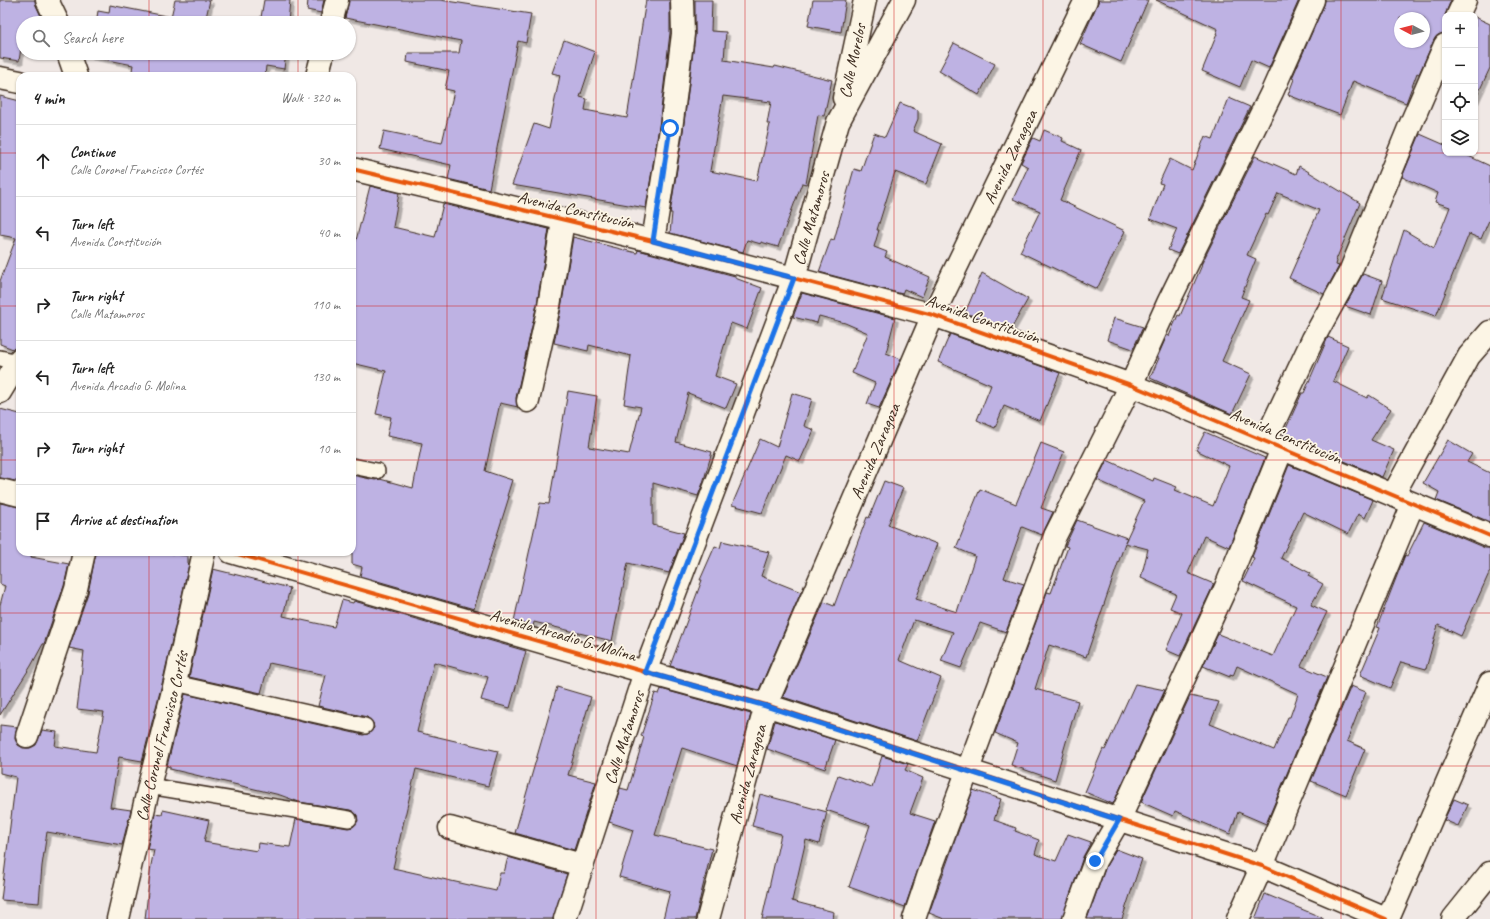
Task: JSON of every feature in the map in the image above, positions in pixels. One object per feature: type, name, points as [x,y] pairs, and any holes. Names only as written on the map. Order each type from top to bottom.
[{"type":"street","points":[[47,0],[55,16]]},
{"type":"street","points":[[333,16],[337,0]]},
{"type":"street","points":[[653,241],[683,34],[682,0]]},
{"type":"street","name":"Calle Morelos","points":[[838,122],[865,0]]},
{"type":"street","name":"Calle Matamoros","points":[[565,919],[645,672],[794,278],[838,122],[904,0]]},
{"type":"street","name":"Avenida Zaragoza","points":[[708,919],[766,706],[934,315],[1086,0]]},
{"type":"street","points":[[914,919],[966,771],[1055,536],[1131,385],[1169,301],[1272,92],[1313,0]]},
{"type":"street","points":[[1459,12],[1465,0]]},
{"type":"street","points":[[1074,919],[1095,861],[1119,820],[1226,587],[1273,445],[1313,339],[1350,272],[1444,48]]},
{"type":"street","points":[[70,60],[75,72]]},
{"type":"street","points":[[318,72],[321,60]]},
{"type":"street","points":[[0,78],[16,81]]},
{"type":"street","name":"Avenida Constitución","points":[[356,171],[653,241],[934,315],[1131,385],[1490,536]]},
{"type":"street","points":[[528,402],[549,306],[563,221]]},
{"type":"street","points":[[1393,495],[1469,356],[1490,332]]},
{"type":"street","points":[[0,392],[13,360]]},
{"type":"street","points":[[0,490],[16,494]]},
{"type":"street","points":[[1238,919],[1262,866],[1413,504]]},
{"type":"street","points":[[27,736],[76,589],[83,556]]},
{"type":"street","name":"Calle Coronel Francisco Cortés","points":[[118,919],[175,683],[203,556]]},
{"type":"street","name":"Avenida Arcadio G. Molina","points":[[245,556],[766,706],[1262,866],[1387,919]]},
{"type":"street","points":[[1387,919],[1490,683]]},
{"type":"street","points":[[450,828],[582,865]]},
{"type":"street","points":[[1453,919],[1490,873]]},
{"type":"lane","points":[[356,467],[377,471]]},
{"type":"lane","points":[[175,683],[365,726]]},
{"type":"lane","points":[[149,786],[349,819]]},
{"type":"building","points":[[0,0],[35,0],[41,16],[16,16],[16,60],[19,61],[0,58]]},
{"type":"building","points":[[175,0],[210,0],[206,16],[171,16]]},
{"type":"building","points":[[264,0],[290,0],[289,16],[261,16]]},
{"type":"building","points":[[308,0],[324,0],[321,13],[307,10]]},
{"type":"building","points":[[349,0],[440,0],[531,14],[526,43],[518,41],[489,189],[448,179],[451,165],[380,149],[384,131],[442,143],[454,91],[445,89],[449,71],[407,62],[408,53],[459,53],[461,41],[356,20],[356,16],[345,16]]},
{"type":"building","points":[[646,0],[670,0],[670,33],[659,127],[646,208],[512,185],[534,124],[549,129],[560,75],[552,73],[564,40],[595,52],[580,97],[587,99],[585,110],[627,118]]},
{"type":"building","points":[[695,0],[712,0],[711,31],[726,32],[724,60],[774,68],[775,66],[832,80],[824,116],[818,115],[806,184],[802,183],[778,247],[747,240],[743,252],[670,233],[672,213],[670,213],[683,131],[695,36]],"holes":[[[723,96],[771,102],[767,124],[770,124],[757,181],[710,171]]]},
{"type":"building","points":[[813,0],[846,0],[841,32],[808,26]]},
{"type":"building","points":[[1099,0],[1148,0],[1121,62],[1080,44]]},
{"type":"building","points":[[1156,0],[1299,0],[1269,68],[1251,60],[1240,87],[1202,71],[1218,29]]},
{"type":"building","points":[[1325,0],[1451,0],[1446,12],[1442,12],[1442,34],[1438,35],[1434,40],[1419,74],[1417,73],[1406,103],[1353,81],[1340,115],[1288,95],[1294,79],[1292,78]]},
{"type":"building","points":[[110,5],[166,16],[97,16],[98,11],[109,13]]},
{"type":"building","points":[[1478,18],[1490,24],[1490,68],[1478,94]]},
{"type":"building","points":[[954,43],[995,64],[979,95],[939,71]]},
{"type":"building","points":[[109,60],[285,60],[284,69],[266,66],[265,72],[132,72],[133,65]]},
{"type":"building","points":[[0,96],[16,100],[16,238],[0,235]]},
{"type":"building","points":[[1229,98],[1250,107],[1178,254],[1168,250],[1177,229],[1150,219],[1163,184],[1159,183],[1170,159],[1192,170],[1205,136],[1213,139]]},
{"type":"building","points":[[900,103],[918,110],[918,119],[913,131],[942,144],[926,184],[895,172],[877,230],[879,230],[874,247],[887,252],[885,257],[930,277],[922,297],[904,289],[902,294],[819,272],[831,239],[834,240],[854,169],[861,171],[874,133],[885,137]]},
{"type":"building","points":[[1044,130],[1063,138],[1062,141],[1081,150],[1060,200],[1125,231],[1097,289],[1020,252],[1040,211],[1013,199],[1028,167],[1021,163],[1033,138],[1040,141]]},
{"type":"building","points":[[1420,134],[1442,144],[1442,156],[1468,156],[1490,166],[1490,218],[1481,239],[1469,234],[1436,316],[1382,298],[1404,230],[1434,248],[1450,207],[1435,202],[1438,193],[1402,177]]},
{"type":"building","points":[[1255,156],[1296,174],[1299,166],[1360,203],[1336,260],[1336,265],[1339,266],[1324,294],[1289,278],[1319,210],[1278,193],[1268,215],[1266,214],[1247,255],[1256,259],[1241,297],[1249,300],[1222,361],[1251,374],[1232,414],[1150,378],[1167,335],[1169,336],[1178,315],[1180,316],[1201,265]]},
{"type":"building","points":[[370,186],[399,193],[393,227],[435,237],[443,204],[549,229],[537,304],[516,398],[518,407],[500,403],[485,471],[512,480],[507,496],[509,497],[474,609],[360,576],[362,567],[352,564],[352,556],[356,556],[356,476],[375,480],[380,479],[413,488],[422,443],[387,436],[391,417],[376,414],[386,371],[356,364],[356,240]]},
{"type":"building","points":[[573,237],[637,253],[638,250],[735,276],[735,278],[762,288],[747,329],[731,323],[715,376],[736,384],[726,408],[688,393],[676,442],[712,452],[703,483],[698,496],[653,483],[653,525],[684,533],[669,573],[628,563],[612,641],[534,622],[533,627],[514,621],[540,503],[549,504],[568,391],[597,396],[589,447],[629,454],[641,407],[624,404],[631,356],[589,345],[588,351],[554,343]]},
{"type":"building","points":[[16,238],[16,348],[13,349],[0,344],[0,281]]},
{"type":"building","points":[[982,273],[1028,299],[1011,329],[965,313]]},
{"type":"building","points":[[1363,274],[1382,281],[1371,315],[1345,306]]},
{"type":"building","points":[[802,293],[895,318],[886,353],[901,359],[879,408],[867,404],[875,383],[852,373],[868,333],[845,323],[819,316],[817,323],[793,317]]},
{"type":"building","points":[[1114,318],[1143,327],[1133,349],[1107,340]]},
{"type":"building","points":[[950,334],[1060,373],[1040,421],[1004,406],[995,428],[977,420],[991,385],[938,362]]},
{"type":"building","points":[[1328,337],[1348,346],[1333,381],[1367,398],[1369,395],[1391,409],[1371,440],[1394,450],[1382,477],[1283,435],[1302,393],[1304,393]]},
{"type":"building","points":[[792,393],[812,399],[804,426],[814,430],[800,461],[786,455],[762,513],[732,505],[760,439],[777,447]]},
{"type":"building","points":[[0,409],[16,413],[16,481],[0,478]]},
{"type":"building","points":[[1205,432],[1265,458],[1229,547],[1204,536],[1188,573],[1214,584],[1180,656],[1166,650],[1182,613],[1170,608],[1176,594],[1141,578],[1148,549],[1125,543],[1086,657],[1049,645],[1035,689],[1078,701],[1055,780],[1011,765],[1018,743],[995,733],[1047,592],[1051,593],[1068,547],[1065,546],[1077,520],[1127,538],[1144,501],[1097,480],[1107,460],[1153,481],[1154,478],[1177,487],[1175,490],[1213,506],[1229,466],[1196,450]]},
{"type":"building","points":[[1448,440],[1472,454],[1467,462],[1490,473],[1490,522],[1436,500],[1439,492],[1423,483]]},
{"type":"building","points":[[1041,443],[1064,452],[1041,508],[1053,512],[1042,535],[1022,527],[1004,578],[1024,584],[1006,632],[980,623],[961,668],[941,661],[953,632],[914,620],[899,660],[941,678],[917,741],[783,697],[824,602],[834,606],[867,517],[869,518],[884,481],[903,488],[888,525],[937,544],[916,599],[957,612],[975,556],[956,548],[980,489],[1016,504]]},
{"type":"building","points":[[1289,465],[1373,500],[1365,518],[1358,514],[1348,534],[1303,512],[1281,558],[1310,573],[1308,576],[1323,584],[1311,605],[1327,612],[1301,666],[1327,677],[1266,824],[1238,812],[1230,834],[1175,811],[1173,816],[1141,802],[1190,696],[1219,702],[1210,724],[1274,750],[1288,717],[1290,717],[1298,694],[1237,666],[1233,676],[1230,675],[1230,677],[1203,666],[1218,634],[1273,656],[1296,606],[1243,581],[1254,558],[1252,557]]},
{"type":"building","points":[[0,503],[16,506],[16,556],[31,556],[69,564],[64,586],[44,644],[0,715],[0,605],[5,586],[0,584]]},
{"type":"building","points":[[1424,522],[1485,548],[1490,548],[1490,571],[1461,636],[1438,625],[1426,669],[1401,662],[1390,688],[1360,675],[1380,628],[1377,627],[1405,555],[1407,556]]},
{"type":"building","points":[[722,541],[769,552],[761,576],[801,592],[759,690],[670,666],[702,580],[700,580],[715,546],[720,548]]},
{"type":"building","points":[[95,556],[188,556],[189,564],[163,680],[142,761],[119,757],[110,807],[131,810],[122,845],[47,832],[39,903],[1,900],[16,777],[0,773],[0,725],[17,727],[15,739],[18,745],[23,748],[30,748],[36,745],[42,730],[57,732],[55,746],[96,752],[104,712],[77,709],[84,651],[69,648],[88,593]]},
{"type":"building","points":[[213,569],[290,588],[283,616],[334,627],[342,600],[353,603],[354,601],[526,651],[510,708],[481,700],[488,677],[434,662],[417,732],[498,751],[488,786],[416,769],[393,868],[496,891],[500,873],[504,873],[508,857],[567,874],[553,919],[145,919],[154,850],[147,849],[155,814],[162,815],[163,810],[209,820],[204,842],[257,851],[258,843],[290,847],[296,819],[348,828],[353,827],[358,821],[357,815],[350,810],[299,802],[280,795],[170,769],[170,767],[167,766],[185,694],[363,735],[368,734],[374,728],[373,723],[367,717],[318,706],[326,675],[269,663],[261,693],[189,677]]},
{"type":"building","points":[[1135,684],[1165,690],[1113,804],[1085,792],[1103,749],[1105,750]]},
{"type":"building","points":[[1351,686],[1366,692],[1347,741],[1365,749],[1346,795],[1311,781]]},
{"type":"building","points":[[557,687],[591,697],[568,775],[596,782],[574,850],[515,833]]},
{"type":"building","points":[[661,689],[751,714],[737,766],[682,748],[655,835],[712,849],[695,919],[663,919],[670,891],[619,877],[633,830],[609,822],[620,788],[628,790],[644,737],[641,736],[655,693],[659,694]]},
{"type":"building","points":[[775,721],[835,740],[825,769],[767,749]]},
{"type":"building","points":[[882,756],[908,764],[905,770],[923,778],[910,813],[935,821],[905,907],[849,887],[870,825],[826,810],[838,775],[872,787]]},
{"type":"building","points":[[973,790],[1001,799],[994,820],[1016,828],[1015,831],[1039,840],[1035,854],[1056,861],[1068,834],[1091,842],[1083,857],[1062,919],[944,919],[929,913]]},
{"type":"building","points":[[760,794],[827,812],[819,844],[806,840],[792,901],[834,912],[833,919],[762,919],[781,834],[752,826]]},
{"type":"building","points":[[1454,799],[1468,805],[1458,826],[1444,820]]},
{"type":"building","points":[[1116,849],[1142,859],[1122,919],[1087,919],[1106,866]]},
{"type":"building","points":[[1265,894],[1323,918],[1323,919],[1255,919]]},
{"type":"cycle path","points":[[356,170],[653,241],[933,315],[1131,385],[1490,536]]},
{"type":"cycle path","points":[[245,556],[645,672],[766,705],[1262,866],[1386,919]]},
{"type":"route","points":[[670,128],[653,241],[794,278],[645,672],[766,706],[1119,820],[1095,861]]}]
